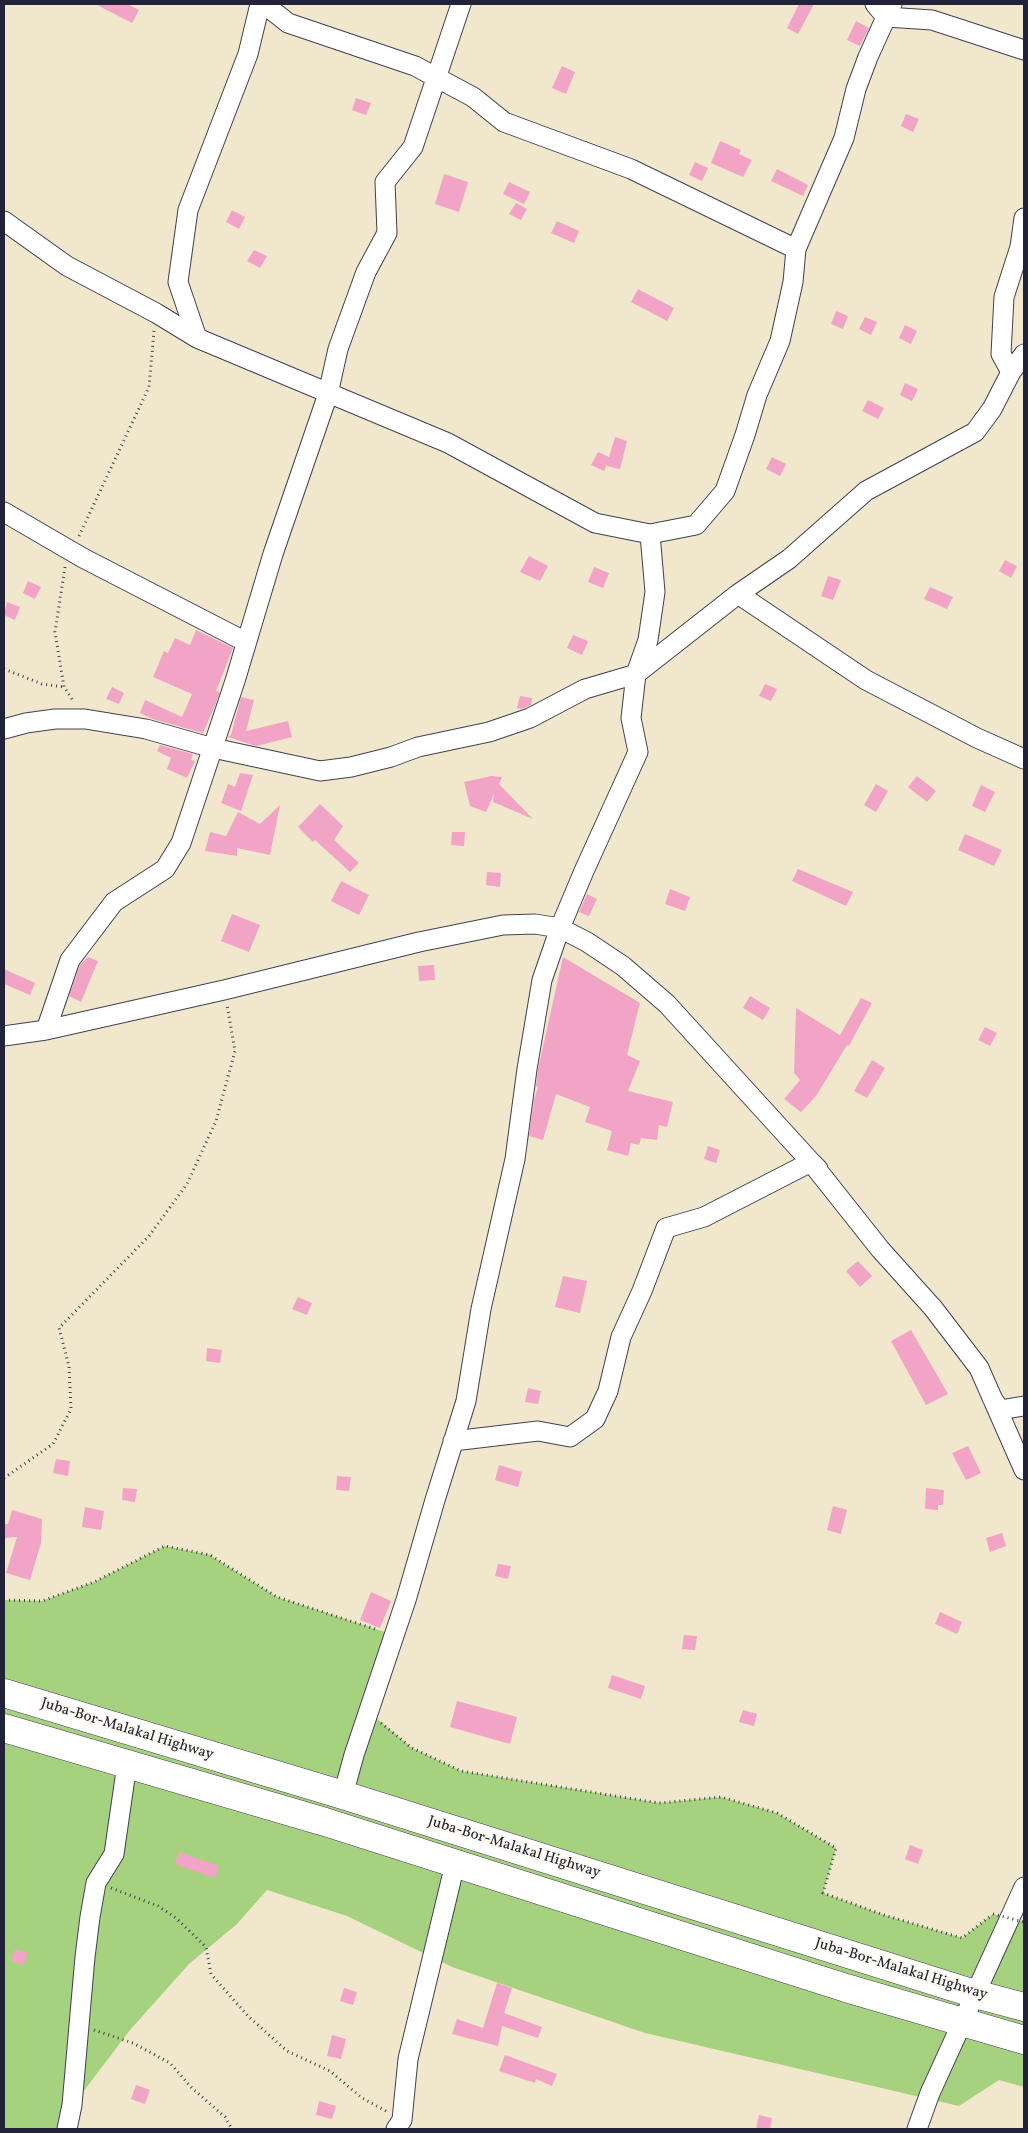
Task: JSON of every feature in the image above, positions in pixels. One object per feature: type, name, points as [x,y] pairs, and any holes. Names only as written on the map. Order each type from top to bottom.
[{"type":"highway","name":"Juba-Bor-Malakal Highway","points":[[4,1693],[343,1794],[976,1994],[1024,2007]]},
{"type":"highway","points":[[4,1728],[325,1822],[837,1986],[1024,2040]]},
{"type":"street","points":[[197,338],[178,282],[188,210],[248,54],[260,4]]},
{"type":"street","points":[[264,4],[288,23],[416,66],[473,97],[504,122],[631,169],[796,249]]},
{"type":"street","points":[[46,1030],[70,960],[114,902],[165,869],[181,843],[236,681],[273,554],[328,394],[338,349],[363,281],[387,233],[385,182],[413,147],[461,4]]},
{"type":"street","points":[[4,220],[67,266],[156,313],[197,338],[448,443],[595,523],[650,534],[696,525],[725,491],[745,436],[757,394],[780,341],[793,282],[796,249],[844,138],[856,89],[884,8],[932,20],[1024,50]]},
{"type":"street","points":[[1011,372],[1001,354],[1004,297],[1020,247],[1024,218]]},
{"type":"street","points":[[4,729],[26,723],[85,719],[146,729],[212,748],[320,771],[351,767],[391,757],[418,747],[488,732],[530,718],[585,689],[636,674],[738,594],[789,559],[866,491],[975,432],[992,409],[1011,372],[1024,354]]},
{"type":"street","points":[[4,512],[83,558],[246,642]]},
{"type":"street","points":[[343,1794],[368,1712],[406,1600],[466,1401],[481,1309],[515,1159],[527,1069],[542,980],[560,928],[638,752],[631,718],[636,674],[648,640],[655,592],[650,534]]},
{"type":"street","points":[[738,594],[866,680],[977,738],[1024,759]]},
{"type":"street","points":[[4,1036],[46,1030],[224,990],[418,942],[502,925],[535,924],[560,928],[588,942],[623,966],[667,1004],[883,1240],[1000,1410],[1024,1406]]},
{"type":"street","points":[[453,1441],[538,1431],[570,1437],[595,1419],[608,1391],[621,1337],[642,1291],[666,1228],[704,1217],[811,1162]]},
{"type":"street","points":[[811,1162],[880,1249],[932,1308],[979,1368],[1024,1470]]},
{"type":"street","points":[[67,2129],[72,2105],[85,1958],[96,1882],[114,1854],[127,1764]]},
{"type":"street","points":[[399,2124],[408,2059],[455,1864]]},
{"type":"street","points":[[917,2129],[930,2093],[1024,1887]]},
{"type":"path","points":[[85,719],[64,687],[55,632],[65,567],[83,558],[78,539],[149,387],[156,313]]},
{"type":"path","points":[[4,669],[42,684],[64,687]]},
{"type":"path","points":[[4,1478],[53,1444],[71,1409],[69,1366],[59,1328],[149,1236],[187,1184],[216,1121],[235,1051],[224,990]]},
{"type":"path","points":[[4,1600],[42,1601],[94,1582],[165,1546],[210,1555],[277,1597],[385,1632]]},
{"type":"path","points":[[368,1712],[412,1748],[461,1771],[659,1803],[721,1797],[777,1814],[836,1848],[823,1893],[884,1916],[962,1938],[993,1914],[1024,1922]]},
{"type":"path","points":[[96,1882],[158,1906],[176,1918],[206,1947],[211,1974],[248,2016],[287,2051],[330,2071],[362,2098],[399,2124]]},
{"type":"path","points":[[79,2024],[132,2043],[170,2063],[192,2088],[225,2117],[232,2129]]},
{"type":"green space","points":[[165,1546],[210,1555],[277,1597],[385,1632],[369,1712],[412,1748],[461,1771],[659,1803],[721,1797],[777,1813],[836,1848],[823,1893],[884,1915],[962,1938],[993,1914],[1024,1922],[1024,2087],[999,2080],[959,2106],[645,2033],[452,1967],[347,1916],[267,1890],[237,1924],[189,1964],[130,2030],[80,2096],[71,2129],[4,2129],[4,1600],[42,1601],[94,1582]]},
{"type":"building","points":[[95,4],[127,4],[139,10],[132,23]]},
{"type":"building","points":[[799,4],[814,4],[798,34],[787,28]]},
{"type":"building","points":[[856,21],[869,28],[860,46],[847,40]]},
{"type":"building","points":[[562,66],[575,72],[566,94],[552,88]]},
{"type":"building","points":[[356,98],[371,103],[366,115],[352,110]]},
{"type":"building","points":[[906,114],[919,119],[913,132],[901,126]]},
{"type":"building","points":[[720,141],[741,150],[739,154],[752,160],[743,177],[711,163]]},
{"type":"building","points":[[695,162],[708,168],[702,181],[689,175]]},
{"type":"building","points":[[777,169],[808,185],[803,196],[771,181]]},
{"type":"building","points":[[444,174],[468,182],[459,212],[435,204]]},
{"type":"building","points":[[509,182],[530,192],[524,204],[503,194]]},
{"type":"building","points":[[516,203],[527,209],[521,220],[509,214]]},
{"type":"building","points":[[232,210],[245,217],[239,229],[226,222]]},
{"type":"building","points":[[557,221],[579,231],[574,243],[551,233]]},
{"type":"building","points":[[254,250],[267,256],[260,268],[247,261]]},
{"type":"building","points":[[638,289],[674,308],[667,321],[631,302]]},
{"type":"building","points":[[836,311],[848,316],[843,329],[831,324]]},
{"type":"building","points":[[865,317],[877,322],[871,335],[859,329]]},
{"type":"building","points":[[905,325],[917,331],[911,344],[899,338]]},
{"type":"building","points":[[905,383],[918,389],[912,401],[900,395]]},
{"type":"building","points":[[868,400],[884,408],[878,419],[862,411]]},
{"type":"building","points":[[615,437],[627,441],[620,469],[607,466],[607,464],[604,471],[591,465],[598,452],[609,457]]},
{"type":"building","points":[[772,457],[786,464],[780,476],[766,469]]},
{"type":"building","points":[[529,556],[548,566],[540,581],[520,572]]},
{"type":"building","points":[[1005,560],[1017,566],[1011,578],[999,571]]},
{"type":"building","points":[[594,567],[609,573],[603,588],[588,582]]},
{"type":"building","points":[[828,576],[841,580],[833,600],[821,596]]},
{"type":"building","points":[[28,581],[41,587],[35,599],[23,593]]},
{"type":"building","points":[[930,587],[953,597],[947,609],[924,599]]},
{"type":"building","points":[[7,602],[20,607],[15,620],[4,615]]},
{"type":"building","points":[[196,630],[233,648],[216,691],[220,692],[203,733],[153,719],[140,713],[145,700],[182,717],[192,694],[153,677],[164,651],[168,653],[175,638],[190,645]]},
{"type":"building","points":[[573,635],[588,641],[582,655],[567,648]]},
{"type":"building","points":[[765,684],[777,689],[771,701],[759,696]]},
{"type":"building","points":[[112,687],[124,693],[119,704],[106,699]]},
{"type":"building","points":[[520,696],[532,698],[531,705],[521,709],[517,708]]},
{"type":"building","points":[[241,697],[254,700],[246,731],[288,721],[292,737],[256,746],[228,737],[231,735]]},
{"type":"building","points":[[160,745],[193,754],[191,760],[195,761],[187,778],[167,769],[171,758],[157,751]]},
{"type":"building","points":[[240,773],[253,775],[241,811],[221,803],[228,784],[235,787]]},
{"type":"building","points":[[491,776],[502,777],[499,784],[533,819],[493,802],[494,794],[486,812],[470,806],[464,782]]},
{"type":"building","points":[[917,776],[936,791],[927,802],[908,787]]},
{"type":"building","points":[[876,784],[888,791],[876,812],[864,805]]},
{"type":"building","points":[[981,785],[995,792],[985,812],[972,806]]},
{"type":"building","points":[[320,804],[343,826],[334,840],[359,863],[350,872],[315,840],[313,842],[298,827]]},
{"type":"building","points":[[280,805],[270,855],[237,848],[237,856],[205,851],[210,832],[226,836],[238,812],[260,824]]},
{"type":"building","points":[[452,832],[465,832],[464,846],[451,845]]},
{"type":"building","points":[[965,834],[1002,850],[994,866],[958,850]]},
{"type":"building","points":[[798,869],[853,892],[846,906],[792,881]]},
{"type":"building","points":[[487,872],[501,873],[500,887],[486,885]]},
{"type":"building","points":[[341,881],[369,895],[359,915],[331,901]]},
{"type":"building","points":[[670,889],[690,897],[685,911],[665,904]]},
{"type":"building","points":[[587,894],[597,899],[589,916],[579,912]]},
{"type":"building","points":[[232,914],[260,925],[249,952],[221,941]]},
{"type":"building","points":[[88,957],[98,961],[81,1002],[69,996],[80,965]]},
{"type":"building","points":[[563,957],[640,1003],[627,1055],[640,1061],[628,1091],[673,1102],[667,1127],[659,1125],[657,1140],[641,1138],[639,1145],[631,1143],[628,1156],[607,1150],[612,1131],[585,1122],[590,1107],[556,1094],[543,1140],[529,1136],[534,1100],[538,1087],[536,1086],[538,1069]]},
{"type":"building","points":[[434,965],[435,980],[419,981],[418,966]]},
{"type":"building","points":[[4,969],[35,983],[30,995],[4,984]]},
{"type":"building","points":[[750,996],[770,1008],[763,1020],[743,1008]]},
{"type":"building","points":[[861,998],[872,1003],[849,1046],[847,1045],[816,1096],[801,1112],[784,1099],[800,1080],[794,1073],[796,1008],[840,1035]]},
{"type":"building","points":[[985,1027],[997,1033],[990,1046],[978,1040]]},
{"type":"building","points":[[872,1060],[885,1068],[867,1098],[854,1091]]},
{"type":"building","points":[[708,1146],[720,1150],[716,1163],[704,1159]]},
{"type":"building","points":[[858,1261],[872,1276],[860,1287],[846,1271]]},
{"type":"building","points":[[563,1276],[587,1281],[580,1313],[555,1307]]},
{"type":"building","points":[[298,1297],[312,1303],[307,1315],[292,1309]]},
{"type":"building","points":[[911,1330],[948,1394],[926,1405],[891,1341]]},
{"type":"building","points":[[207,1348],[222,1350],[220,1363],[206,1361]]},
{"type":"building","points":[[528,1388],[541,1391],[538,1404],[525,1402]]},
{"type":"building","points":[[968,1446],[981,1473],[966,1480],[952,1453]]},
{"type":"building","points":[[56,1459],[70,1461],[68,1476],[53,1473]]},
{"type":"building","points":[[499,1465],[522,1472],[518,1487],[495,1480]]},
{"type":"building","points":[[337,1476],[351,1477],[349,1491],[336,1490]]},
{"type":"building","points":[[123,1488],[137,1489],[135,1502],[122,1500]]},
{"type":"building","points":[[926,1488],[944,1490],[943,1505],[938,1505],[938,1510],[925,1509]]},
{"type":"building","points":[[833,1506],[847,1510],[841,1534],[827,1530]]},
{"type":"building","points":[[85,1507],[104,1511],[101,1530],[82,1527]]},
{"type":"building","points":[[12,1510],[42,1519],[41,1543],[30,1580],[6,1573],[17,1537],[4,1538],[4,1524],[8,1524]]},
{"type":"building","points":[[1002,1533],[1006,1546],[990,1552],[986,1538]]},
{"type":"building","points":[[498,1564],[511,1566],[508,1579],[495,1576]]},
{"type":"building","points":[[371,1592],[391,1601],[380,1628],[360,1620]]},
{"type":"building","points":[[940,1612],[962,1622],[957,1634],[935,1624]]},
{"type":"building","points":[[684,1635],[697,1636],[695,1650],[682,1649]]},
{"type":"building","points":[[612,1675],[645,1686],[641,1699],[608,1688]]},
{"type":"building","points":[[457,1701],[517,1717],[510,1744],[450,1727]]},
{"type":"building","points":[[743,1710],[757,1714],[754,1726],[739,1722]]},
{"type":"building","points":[[910,1845],[923,1850],[918,1864],[905,1859]]},
{"type":"building","points":[[179,1852],[219,1866],[215,1878],[175,1864]]},
{"type":"building","points":[[15,1949],[28,1953],[24,1965],[11,1961]]},
{"type":"building","points":[[497,1983],[512,1988],[504,2013],[542,2027],[538,2038],[502,2026],[498,2046],[452,2034],[457,2019],[483,2028]]},
{"type":"building","points":[[344,1988],[357,1992],[353,2005],[340,2001]]},
{"type":"building","points":[[332,2035],[346,2039],[341,2059],[327,2056]]},
{"type":"building","points":[[505,2055],[557,2074],[552,2086],[536,2079],[535,2083],[499,2071]]},
{"type":"building","points":[[136,2085],[150,2090],[145,2104],[131,2099]]},
{"type":"building","points":[[319,2101],[336,2106],[332,2119],[316,2115]]},
{"type":"building","points":[[759,2115],[772,2118],[770,2129],[756,2129]]}]
